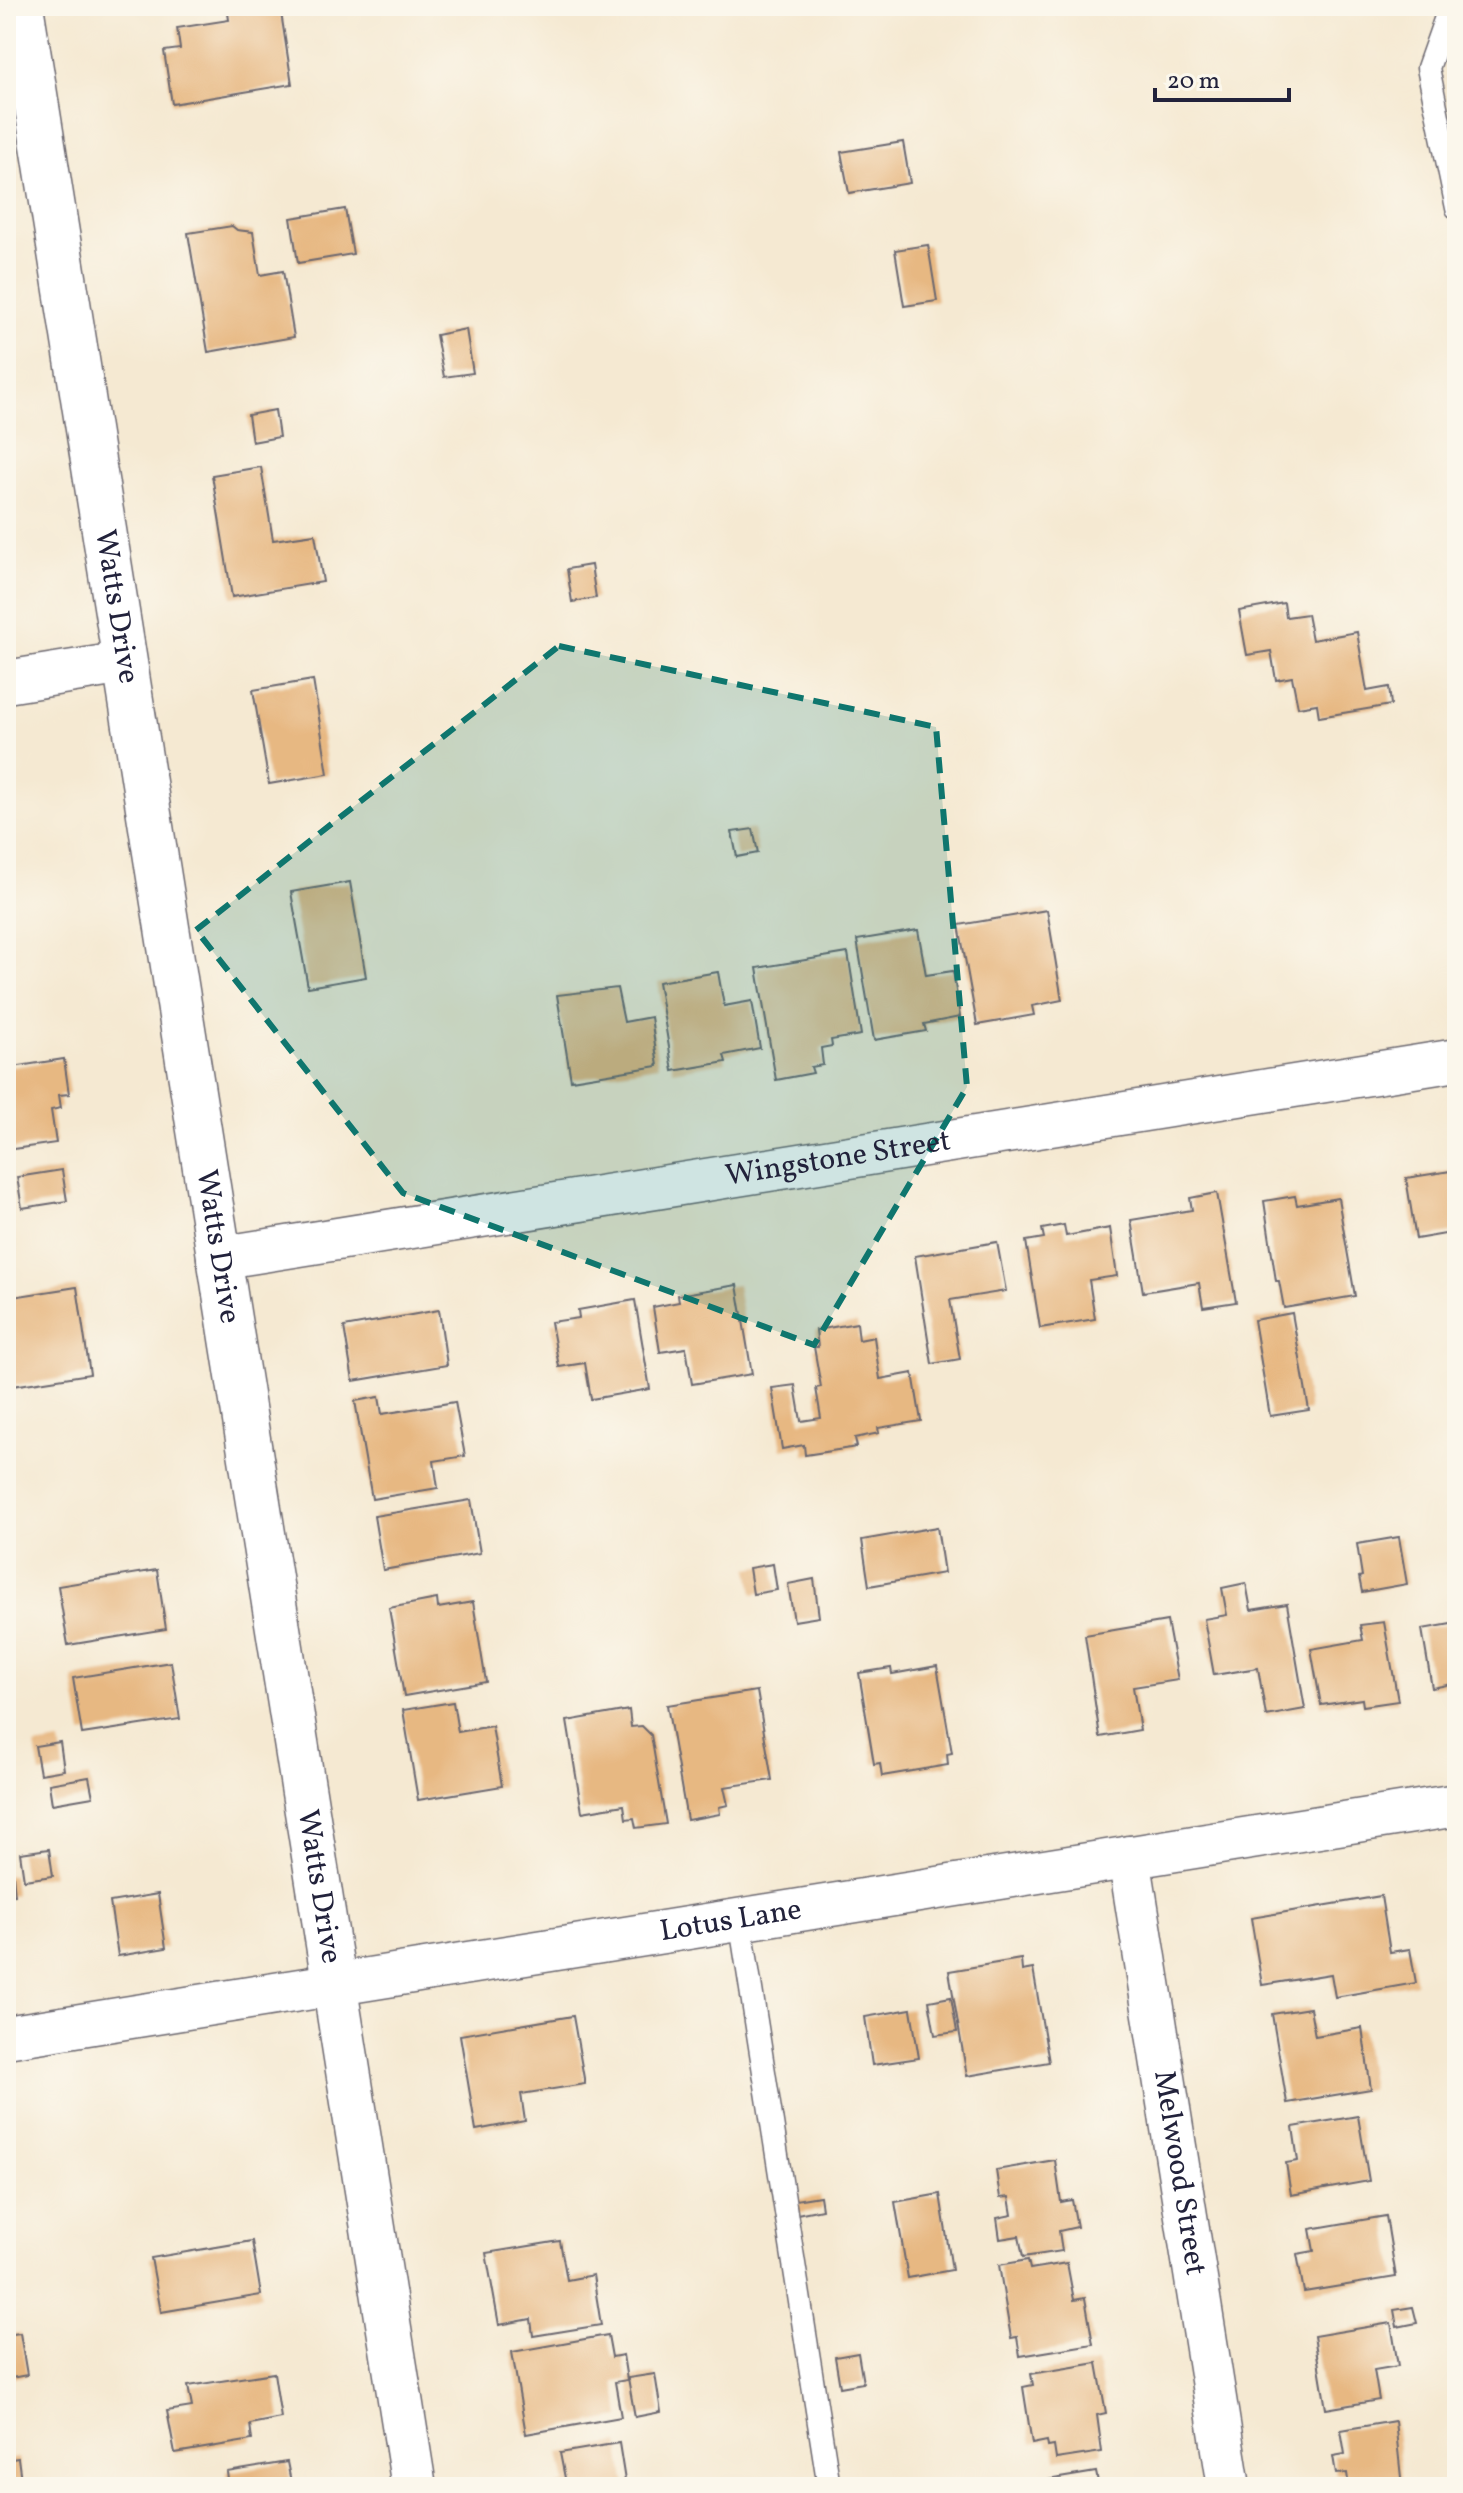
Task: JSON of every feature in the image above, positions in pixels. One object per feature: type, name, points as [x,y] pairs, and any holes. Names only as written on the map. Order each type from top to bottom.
[{"type":"street","name":"Watts Drive","points":[[21,6],[414,2487]]},
{"type":"street","points":[[6,682],[124,663]]},
{"type":"street","name":"Wingstone Street","points":[[218,1258],[1457,1060]]},
{"type":"street","name":"Lotus Lane","points":[[6,2037],[1457,1805]]},
{"type":"street","name":"Melwood Street","points":[[1129,1857],[1229,2487]]},
{"type":"lane","points":[[1450,6],[1428,68],[1457,208]]},
{"type":"lane","points":[[740,1919],[829,2487]]},
{"type":"highlighted area","points":[[559,646],[936,727],[967,1087],[814,1345],[403,1193],[196,930]]},
{"type":"building","points":[[227,6],[280,6],[292,84],[172,104],[164,51],[180,49],[177,28],[229,20]]},
{"type":"building","points":[[903,142],[910,183],[849,193],[841,152]]},
{"type":"building","points":[[345,209],[353,254],[298,263],[291,218]]},
{"type":"building","points":[[232,226],[237,230],[253,232],[260,275],[283,271],[294,337],[208,352],[188,233]]},
{"type":"building","points":[[928,245],[937,301],[904,306],[895,250]]},
{"type":"building","points":[[466,329],[473,373],[444,377],[436,335]]},
{"type":"building","points":[[275,410],[279,437],[252,442],[248,415]]},
{"type":"building","points":[[261,467],[273,540],[315,534],[323,582],[232,597],[212,475]]},
{"type":"building","points":[[591,565],[596,598],[572,602],[567,569]]},
{"type":"building","points":[[1284,603],[1286,617],[1307,614],[1312,640],[1357,632],[1367,691],[1389,687],[1391,705],[1319,717],[1317,704],[1298,707],[1292,677],[1276,680],[1271,651],[1247,655],[1239,611]]},
{"type":"building","points":[[313,680],[328,774],[269,784],[253,690]]},
{"type":"building","points":[[753,829],[758,853],[737,857],[732,832]]},
{"type":"building","points":[[350,882],[366,977],[308,987],[291,892]]},
{"type":"building","points":[[1047,910],[1062,1000],[1032,1006],[1034,1015],[977,1025],[959,925]]},
{"type":"building","points":[[918,930],[926,975],[953,971],[960,1017],[924,1024],[926,1031],[874,1040],[857,940]]},
{"type":"building","points":[[848,953],[861,1035],[831,1040],[832,1046],[821,1048],[823,1065],[811,1067],[813,1073],[776,1080],[757,968]]},
{"type":"building","points":[[718,972],[724,1006],[752,1001],[760,1048],[724,1055],[726,1062],[673,1071],[658,982]]},
{"type":"building","points":[[617,988],[624,1022],[651,1017],[658,1066],[571,1080],[557,995]]},
{"type":"building","points":[[64,1059],[69,1094],[59,1095],[61,1108],[51,1110],[56,1143],[6,1150],[6,1068]]},
{"type":"building","points":[[62,1170],[67,1201],[22,1208],[17,1177]]},
{"type":"building","points":[[1457,1170],[1457,1232],[1416,1239],[1406,1178]]},
{"type":"building","points":[[1217,1193],[1236,1302],[1203,1307],[1199,1283],[1143,1292],[1131,1220],[1192,1210],[1190,1198]]},
{"type":"building","points":[[1295,1196],[1297,1205],[1338,1198],[1355,1296],[1284,1308],[1279,1281],[1276,1281],[1264,1201]]},
{"type":"building","points":[[1064,1225],[1066,1236],[1110,1228],[1117,1276],[1089,1280],[1095,1319],[1040,1328],[1026,1241],[1044,1238],[1042,1229]]},
{"type":"building","points":[[997,1242],[1006,1291],[950,1300],[960,1359],[932,1364],[915,1256]]},
{"type":"building","points":[[737,1285],[752,1374],[692,1384],[686,1348],[660,1352],[653,1307],[679,1302],[678,1295]]},
{"type":"building","points":[[77,1287],[90,1374],[6,1387],[6,1298]]},
{"type":"building","points":[[635,1300],[650,1389],[591,1399],[585,1363],[559,1367],[551,1322],[579,1318],[578,1310]]},
{"type":"building","points":[[439,1310],[447,1365],[353,1381],[344,1327]]},
{"type":"building","points":[[1292,1313],[1309,1410],[1270,1416],[1254,1320]]},
{"type":"building","points":[[857,1323],[859,1340],[874,1337],[880,1379],[913,1373],[921,1421],[878,1428],[879,1433],[855,1438],[857,1447],[805,1455],[804,1445],[782,1449],[772,1388],[795,1385],[801,1421],[821,1418],[816,1388],[821,1387],[814,1347],[818,1347],[816,1330]]},
{"type":"building","points":[[379,1397],[382,1414],[455,1402],[465,1456],[434,1461],[438,1488],[372,1499],[355,1401]]},
{"type":"building","points":[[471,1500],[480,1553],[383,1570],[374,1516]]},
{"type":"building","points":[[937,1527],[944,1573],[869,1586],[862,1540]]},
{"type":"building","points":[[1399,1537],[1407,1584],[1362,1592],[1357,1544]]},
{"type":"building","points":[[773,1564],[777,1590],[753,1594],[749,1568]]},
{"type":"building","points":[[157,1570],[166,1629],[68,1645],[58,1586]]},
{"type":"building","points":[[814,1579],[819,1617],[794,1621],[788,1584]]},
{"type":"building","points":[[1246,1583],[1251,1610],[1287,1604],[1305,1709],[1266,1716],[1258,1668],[1214,1675],[1204,1619],[1227,1615],[1222,1588]]},
{"type":"building","points":[[437,1599],[438,1608],[473,1602],[486,1682],[404,1696],[389,1608]]},
{"type":"building","points":[[1167,1621],[1178,1680],[1133,1687],[1140,1730],[1100,1737],[1085,1635]]},
{"type":"building","points":[[1384,1622],[1398,1701],[1363,1706],[1362,1699],[1321,1705],[1311,1649],[1363,1640],[1360,1625]]},
{"type":"building","points":[[1457,1623],[1457,1683],[1432,1688],[1422,1629]]},
{"type":"building","points":[[171,1662],[180,1719],[82,1734],[73,1678]]},
{"type":"building","points":[[937,1666],[952,1753],[947,1754],[948,1765],[882,1776],[880,1763],[874,1764],[859,1673],[891,1668],[892,1674]]},
{"type":"building","points":[[757,1691],[772,1780],[724,1787],[728,1805],[719,1807],[720,1814],[687,1820],[667,1705]]},
{"type":"building","points":[[453,1702],[458,1732],[492,1726],[502,1786],[418,1800],[403,1710]]},
{"type":"building","points":[[629,1710],[631,1727],[642,1726],[651,1735],[666,1824],[636,1828],[634,1818],[626,1819],[624,1805],[582,1812],[567,1721]]},
{"type":"building","points":[[60,1742],[64,1770],[40,1774],[35,1746]]},
{"type":"building","points":[[89,1777],[93,1797],[52,1804],[49,1784]]},
{"type":"building","points":[[49,1849],[53,1876],[24,1880],[20,1853]]},
{"type":"building","points":[[13,1875],[15,1895],[6,1896],[6,1876]]},
{"type":"building","points":[[158,1894],[166,1948],[118,1956],[110,1902]]},
{"type":"building","points":[[1381,1896],[1390,1952],[1410,1949],[1416,1983],[1335,1997],[1331,1974],[1262,1985],[1251,1918]]},
{"type":"building","points":[[1021,1959],[1022,1971],[1033,1969],[1049,2062],[967,2076],[949,1971]]},
{"type":"building","points":[[951,1997],[957,2032],[935,2035],[929,2001]]},
{"type":"building","points":[[1310,2008],[1315,2036],[1362,2028],[1371,2089],[1287,2103],[1272,2014]]},
{"type":"building","points":[[911,2009],[919,2058],[872,2065],[865,2017]]},
{"type":"building","points":[[573,2016],[585,2084],[521,2094],[525,2121],[476,2130],[460,2035]]},
{"type":"building","points":[[1358,2116],[1369,2181],[1291,2195],[1286,2163],[1298,2161],[1293,2127]]},
{"type":"building","points":[[1055,2160],[1061,2202],[1072,2200],[1077,2227],[1059,2231],[1062,2251],[1023,2257],[1019,2236],[1000,2239],[997,2218],[1012,2215],[1009,2197],[1000,2198],[996,2170]]},
{"type":"building","points":[[940,2194],[952,2270],[908,2278],[895,2202]]},
{"type":"building","points":[[820,2196],[822,2209],[797,2214],[795,2200]]},
{"type":"building","points":[[1386,2216],[1396,2277],[1304,2292],[1297,2254],[1314,2251],[1310,2229]]},
{"type":"building","points":[[252,2241],[261,2295],[161,2312],[151,2258]]},
{"type":"building","points":[[560,2241],[567,2280],[593,2275],[601,2325],[533,2336],[531,2319],[499,2325],[486,2253]]},
{"type":"building","points":[[1028,2260],[1030,2269],[1067,2263],[1074,2300],[1085,2298],[1093,2344],[1020,2356],[1017,2337],[1011,2338],[999,2265]]},
{"type":"building","points":[[1413,2307],[1417,2323],[1397,2327],[1394,2310]]},
{"type":"building","points":[[1391,2323],[1398,2366],[1374,2370],[1379,2400],[1326,2409],[1314,2336]]},
{"type":"building","points":[[20,2333],[27,2375],[6,2379],[6,2335]]},
{"type":"building","points":[[608,2335],[612,2357],[623,2355],[627,2380],[615,2382],[621,2417],[526,2434],[512,2352]]},
{"type":"building","points":[[858,2353],[863,2383],[840,2387],[835,2357]]},
{"type":"building","points":[[1097,2363],[1106,2413],[1097,2415],[1102,2452],[1056,2459],[1054,2446],[1048,2447],[1047,2441],[1032,2444],[1023,2387],[1033,2385],[1031,2374]]},
{"type":"building","points":[[274,2373],[281,2418],[250,2424],[252,2440],[175,2453],[167,2411],[192,2407],[188,2386]]},
{"type":"building","points":[[655,2374],[661,2412],[635,2417],[628,2378]]},
{"type":"building","points":[[1395,2421],[1402,2487],[1349,2487],[1347,2473],[1336,2474],[1333,2456],[1345,2454],[1341,2430]]},
{"type":"building","points":[[619,2443],[626,2487],[554,2487],[566,2483],[560,2453]]},
{"type":"building","points":[[18,2458],[21,2480],[6,2482],[6,2460]]},
{"type":"building","points":[[287,2462],[292,2487],[229,2487],[227,2472]]},
{"type":"building","points":[[1096,2472],[1099,2487],[1017,2487],[1017,2485]]}]
